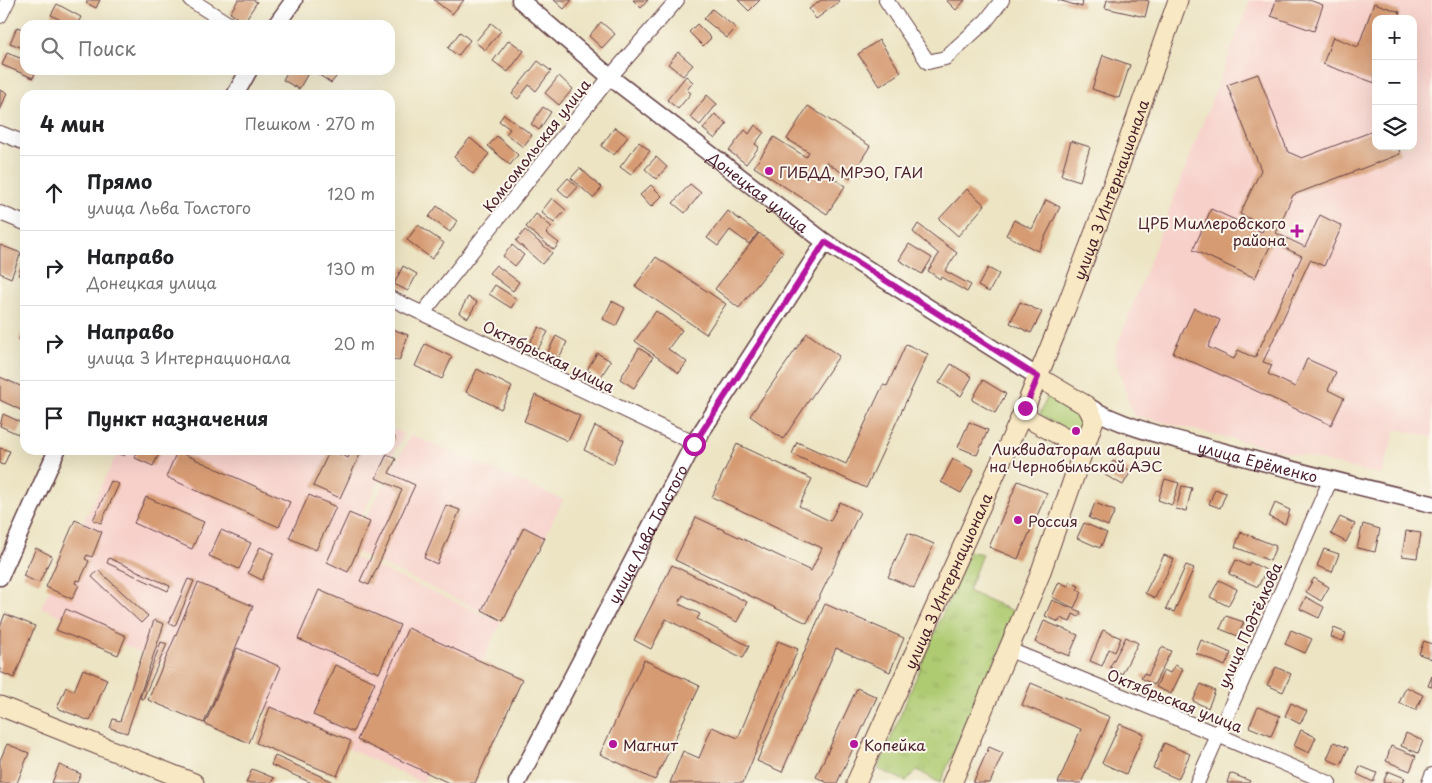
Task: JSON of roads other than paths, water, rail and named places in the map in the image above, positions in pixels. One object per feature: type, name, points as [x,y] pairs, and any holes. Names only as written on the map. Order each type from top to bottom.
[{"type":"main road","name":"улица 3 Интернационала","points":[[856,783],[1025,408],[1066,310],[1178,0]]},
{"type":"main road","points":[[952,783],[1039,577],[1095,414],[1038,377]]},
{"type":"main road","points":[[1025,408],[1029,419],[1076,444],[1087,440]]},
{"type":"main road","points":[[0,706],[194,783]]},
{"type":"street","points":[[0,16],[8,0]]},
{"type":"street","points":[[191,0],[222,20]]},
{"type":"street","points":[[280,20],[294,0]]},
{"type":"street","name":"Донецкая улица","points":[[520,0],[610,77],[825,242],[1038,377]]},
{"type":"street","name":"Комсомольская улица","points":[[423,313],[610,77],[677,0]]},
{"type":"street","points":[[886,0],[928,62],[945,58],[986,21],[1002,0]]},
{"type":"street","points":[[238,90],[246,75]]},
{"type":"street","points":[[0,133],[20,141]]},
{"type":"street","points":[[0,213],[20,222]]},
{"type":"street","name":"улица Льва Толстого","points":[[517,783],[694,444],[825,242]]},
{"type":"street","name":"Октябрьская улица","points":[[395,300],[694,444]]},
{"type":"street","name":"улица Ерёменко","points":[[1095,414],[1161,435],[1330,481],[1432,504]]},
{"type":"street","points":[[0,577],[55,455]]},
{"type":"street","name":"улица Подтёлкова","points":[[1197,783],[1330,481]]},
{"type":"street","name":"Октябрьская улица","points":[[1007,649],[1218,734],[1329,783]]},
{"type":"street","points":[[1429,783],[1432,775]]},
{"type":"place","name":"ГИБДД, МРЭО, ГАИ","points":[[769,171]]},
{"type":"place","name":"ЦРБ Миллеровского района","points":[[1297,231]]},
{"type":"place","name":"Ликвидаторам аварии на Чернобыльской АЭС","points":[[1076,431]]},
{"type":"place","name":"Россия","points":[[1018,520]]},
{"type":"place","name":"Магнит","points":[[613,744]]},
{"type":"place","name":"Копейка","points":[[854,744]]}]
